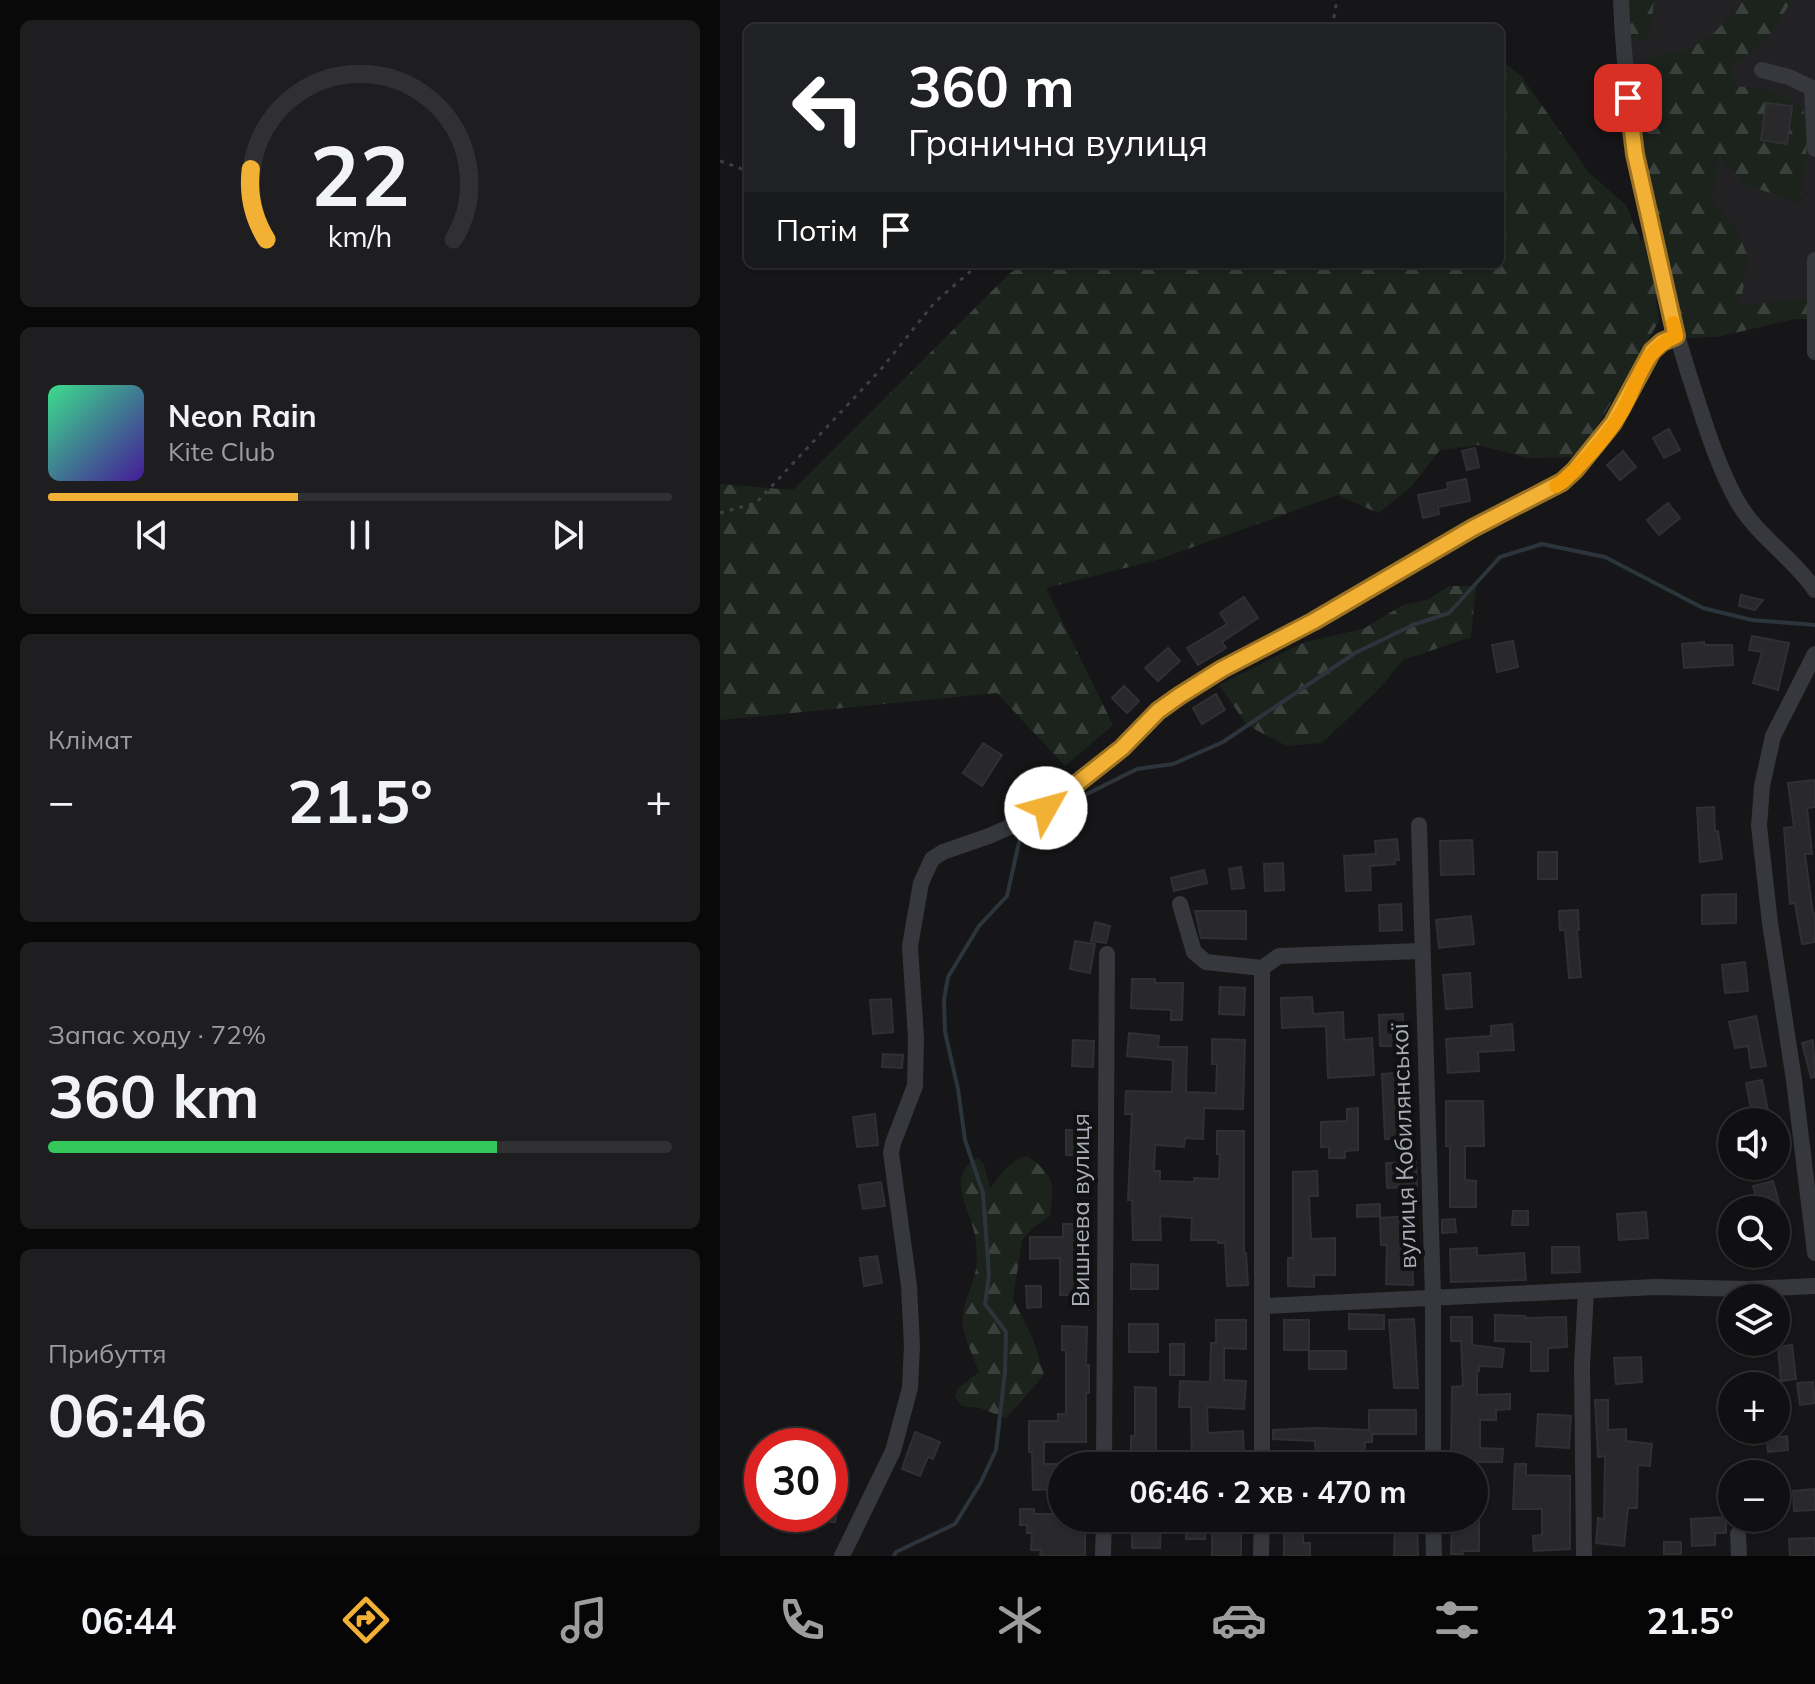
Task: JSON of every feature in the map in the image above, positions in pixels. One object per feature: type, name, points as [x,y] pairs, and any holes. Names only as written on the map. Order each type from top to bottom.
[{"type":"street","points":[[1621,0],[1635,154],[1676,336],[1714,449],[1735,499],[1758,531],[1795,565],[1815,590]]},
{"type":"street","points":[[1762,70],[1813,88],[1815,149]]},
{"type":"street","points":[[1815,260],[1815,352]]},
{"type":"street","points":[[842,1556],[893,1451],[910,1388],[909,1286],[891,1153],[916,1078],[910,946],[918,896],[929,863],[943,852],[1009,828],[1046,808],[1122,748],[1166,704],[1222,669],[1314,621],[1473,528],[1562,482],[1613,423],[1652,351],[1676,336]]},
{"type":"street","points":[[1815,654],[1773,736],[1764,771],[1759,814],[1762,862],[1794,1080],[1815,1253]]},
{"type":"street","name":"вулиця Кобилянської","points":[[1419,825],[1433,1296],[1433,1452]]},
{"type":"street","points":[[1180,904],[1194,952],[1206,962],[1262,968],[1279,956],[1421,951]]},
{"type":"street","name":"Вишнева вулиця","points":[[1104,1452],[1107,954]]},
{"type":"street","points":[[1262,968],[1262,1452]]},
{"type":"street","points":[[1264,1306],[1655,1287],[1748,1289],[1815,1286]]},
{"type":"street","points":[[1584,1556],[1582,1366],[1586,1291]]},
{"type":"street","points":[[1103,1556],[1104,1532]]},
{"type":"street","points":[[1261,1556],[1262,1532]]},
{"type":"street","points":[[1433,1532],[1434,1556]]},
{"type":"street","points":[[1738,1534],[1739,1556]]},
{"type":"path","points":[[1333,24],[1337,0]]},
{"type":"path","points":[[720,161],[744,170]]},
{"type":"path","points":[[720,513],[756,503],[882,368],[935,302],[974,268]]},
{"type":"shaded area","points":[[1630,0],[1815,0],[1815,307],[1685,327],[1632,75]]},
{"type":"green space","points":[[1627,0],[1654,0],[1649,41],[1626,37]]},
{"type":"green space","points":[[1744,0],[1792,0],[1769,37],[1730,68],[1735,86],[1771,90],[1803,106],[1807,144],[1801,204],[1742,183],[1719,156],[1712,201],[1737,229],[1748,258],[1742,296],[1733,306],[1815,297],[1815,319],[1795,319],[1717,337],[1684,338],[1682,315],[1656,300],[1659,321],[1579,457],[1527,458],[1479,445],[1440,450],[1411,487],[1378,513],[1338,495],[1157,560],[1046,588],[1113,725],[1065,766],[997,693],[720,720],[720,484],[793,490],[1010,273],[1018,268],[1504,268],[1504,62],[1522,77],[1589,173],[1626,205],[1641,241],[1653,210],[1628,71],[1657,55],[1685,52],[1712,35]]},
{"type":"green space","points":[[1449,586],[1476,586],[1471,637],[1403,660],[1378,690],[1322,743],[1287,746],[1247,725],[1219,685],[1305,642],[1363,629],[1403,605],[1427,600]]},
{"type":"green space","points":[[1028,1156],[1044,1170],[1051,1182],[1050,1216],[1022,1240],[1013,1299],[1033,1339],[1044,1375],[1006,1418],[980,1408],[962,1406],[955,1397],[958,1388],[979,1372],[963,1324],[977,1255],[961,1183],[967,1165],[977,1158],[984,1164],[990,1189],[1011,1164]]},
{"type":"building","points":[[1766,103],[1792,106],[1787,144],[1761,140]]},
{"type":"building","points":[[1669,429],[1680,450],[1664,458],[1653,438]]},
{"type":"building","points":[[1475,448],[1479,467],[1467,470],[1462,451]]},
{"type":"building","points":[[1623,451],[1636,467],[1620,480],[1607,465]]},
{"type":"building","points":[[1466,479],[1470,501],[1438,507],[1439,514],[1423,518],[1418,495],[1448,489],[1447,483]]},
{"type":"building","points":[[1668,503],[1680,518],[1659,535],[1647,520]]},
{"type":"building","points":[[1741,595],[1763,600],[1755,610],[1739,606]]},
{"type":"building","points":[[1244,597],[1258,618],[1222,642],[1226,648],[1198,665],[1187,648],[1227,624],[1220,613]]},
{"type":"building","points":[[1752,636],[1789,643],[1778,690],[1753,683],[1762,652],[1749,650]]},
{"type":"building","points":[[1513,641],[1518,667],[1497,672],[1492,645]]},
{"type":"building","points":[[1704,642],[1704,645],[1732,645],[1733,665],[1684,668],[1682,644]]},
{"type":"building","points":[[1168,648],[1180,661],[1158,681],[1145,668]]},
{"type":"building","points":[[1124,686],[1139,701],[1127,713],[1112,698]]},
{"type":"building","points":[[1216,694],[1225,710],[1202,724],[1193,708]]},
{"type":"building","points":[[983,743],[1002,755],[982,786],[963,773]]},
{"type":"building","points":[[1815,780],[1815,807],[1807,808],[1812,854],[1805,854],[1815,913],[1815,942],[1802,944],[1795,903],[1790,904],[1784,828],[1794,827],[1788,783]]},
{"type":"building","points":[[1714,807],[1715,831],[1718,831],[1722,859],[1700,862],[1697,808]]},
{"type":"building","points":[[1397,839],[1399,860],[1395,860],[1395,864],[1370,866],[1371,890],[1346,891],[1344,856],[1376,854],[1375,841]]},
{"type":"building","points":[[1472,840],[1474,874],[1441,875],[1440,841]]},
{"type":"building","points":[[1538,852],[1557,852],[1557,879],[1538,879]]},
{"type":"building","points":[[1283,863],[1284,890],[1265,891],[1264,864]]},
{"type":"building","points":[[1241,867],[1244,888],[1232,889],[1229,869]]},
{"type":"building","points":[[1204,870],[1207,883],[1174,891],[1171,878]]},
{"type":"building","points":[[1736,894],[1736,923],[1702,924],[1702,895]]},
{"type":"building","points":[[1401,904],[1402,930],[1380,931],[1379,905]]},
{"type":"building","points":[[1578,910],[1581,977],[1569,978],[1565,930],[1560,930],[1559,911]]},
{"type":"building","points":[[1195,911],[1246,911],[1246,939],[1201,938]]},
{"type":"building","points":[[1471,916],[1474,944],[1439,948],[1436,920]]},
{"type":"building","points":[[1095,922],[1110,926],[1106,943],[1091,941]]},
{"type":"building","points":[[1075,941],[1095,944],[1090,973],[1070,969]]},
{"type":"building","points":[[1745,962],[1748,991],[1725,993],[1722,965]]},
{"type":"building","points":[[1470,973],[1472,1007],[1446,1009],[1443,975]]},
{"type":"building","points":[[1132,979],[1183,983],[1182,1020],[1171,1020],[1171,1010],[1131,1008]]},
{"type":"building","points":[[1220,987],[1245,988],[1244,1015],[1219,1014]]},
{"type":"building","points":[[1312,997],[1313,1014],[1343,1012],[1344,1040],[1372,1038],[1374,1075],[1328,1078],[1326,1026],[1282,1028],[1281,998]]},
{"type":"building","points":[[891,999],[893,1032],[873,1034],[870,1000]]},
{"type":"building","points":[[1403,1014],[1403,1046],[1380,1046],[1379,1015]]},
{"type":"building","points":[[1756,1016],[1766,1066],[1751,1068],[1748,1046],[1735,1048],[1729,1022]]},
{"type":"building","points":[[1512,1024],[1514,1050],[1478,1052],[1479,1071],[1448,1073],[1446,1039],[1491,1036],[1491,1026]]},
{"type":"building","points":[[1129,1033],[1159,1036],[1158,1047],[1187,1047],[1186,1092],[1216,1093],[1217,1064],[1212,1064],[1212,1039],[1245,1040],[1243,1109],[1204,1108],[1203,1139],[1185,1138],[1184,1147],[1155,1145],[1154,1171],[1160,1171],[1160,1181],[1219,1179],[1217,1131],[1244,1131],[1244,1253],[1248,1285],[1227,1286],[1225,1243],[1191,1240],[1192,1218],[1160,1216],[1161,1240],[1133,1240],[1132,1200],[1128,1200],[1132,1114],[1125,1114],[1126,1091],[1172,1092],[1173,1060],[1127,1056]]},
{"type":"building","points":[[1073,1040],[1094,1041],[1093,1067],[1072,1066]]},
{"type":"building","points":[[1813,1040],[1815,1077],[1811,1078],[1802,1043]]},
{"type":"building","points":[[883,1054],[903,1055],[902,1068],[882,1067]]},
{"type":"building","points":[[1408,1072],[1409,1139],[1385,1139],[1382,1074]]},
{"type":"building","points":[[1762,1080],[1767,1108],[1751,1108],[1746,1083]]},
{"type":"building","points":[[1446,1101],[1483,1101],[1484,1146],[1465,1146],[1465,1180],[1476,1181],[1476,1207],[1450,1207]]},
{"type":"building","points":[[1358,1108],[1358,1150],[1345,1151],[1345,1158],[1329,1158],[1329,1147],[1321,1147],[1321,1122],[1347,1121],[1347,1109]]},
{"type":"building","points":[[875,1114],[878,1145],[857,1147],[853,1117]]},
{"type":"building","points":[[1066,1130],[1091,1130],[1091,1155],[1066,1155]]},
{"type":"building","points":[[1416,1162],[1417,1187],[1387,1188],[1386,1163]]},
{"type":"building","points":[[1317,1171],[1318,1196],[1309,1196],[1311,1239],[1335,1238],[1335,1275],[1314,1275],[1314,1287],[1288,1286],[1288,1258],[1293,1258],[1293,1172]]},
{"type":"building","points":[[1773,1181],[1777,1196],[1756,1196],[1753,1186]]},
{"type":"building","points":[[881,1182],[885,1206],[863,1209],[859,1185]]},
{"type":"building","points":[[1380,1204],[1380,1216],[1357,1217],[1357,1205]]},
{"type":"building","points":[[1513,1211],[1528,1211],[1528,1225],[1512,1225]]},
{"type":"building","points":[[1646,1212],[1648,1238],[1619,1240],[1617,1214]]},
{"type":"building","points":[[1411,1216],[1413,1285],[1386,1284],[1387,1245],[1381,1245],[1380,1218]]},
{"type":"building","points":[[1455,1219],[1456,1232],[1442,1233],[1442,1220]]},
{"type":"building","points":[[1063,1224],[1090,1224],[1087,1296],[1060,1295],[1060,1258],[1030,1259],[1030,1237],[1063,1237]]},
{"type":"building","points":[[1552,1247],[1579,1247],[1580,1272],[1552,1273]]},
{"type":"building","points":[[1477,1248],[1477,1256],[1524,1253],[1526,1280],[1451,1282],[1450,1249]]},
{"type":"building","points":[[877,1256],[882,1283],[864,1286],[860,1258]]},
{"type":"building","points":[[1131,1264],[1158,1265],[1158,1289],[1131,1289]]},
{"type":"building","points":[[1026,1286],[1041,1286],[1041,1307],[1027,1308]]},
{"type":"building","points":[[1349,1314],[1384,1315],[1384,1329],[1349,1329]]},
{"type":"building","points":[[1495,1315],[1566,1317],[1567,1347],[1548,1348],[1548,1371],[1531,1371],[1531,1342],[1495,1341]]},
{"type":"building","points":[[1451,1317],[1472,1317],[1472,1345],[1504,1349],[1502,1367],[1479,1366],[1477,1372],[1477,1395],[1510,1394],[1510,1409],[1496,1410],[1496,1420],[1480,1420],[1480,1448],[1503,1449],[1502,1462],[1488,1462],[1488,1452],[1451,1452],[1452,1387],[1463,1386],[1461,1341],[1451,1341]]},
{"type":"building","points":[[1414,1319],[1418,1388],[1394,1388],[1389,1320]]},
{"type":"building","points":[[1216,1320],[1246,1320],[1246,1349],[1224,1348],[1224,1380],[1246,1381],[1244,1409],[1207,1407],[1208,1433],[1243,1431],[1244,1452],[1192,1452],[1191,1407],[1179,1407],[1180,1381],[1210,1382],[1211,1343],[1216,1343]]},
{"type":"building","points":[[1284,1320],[1309,1320],[1309,1350],[1284,1350]]},
{"type":"building","points":[[1129,1324],[1158,1324],[1158,1352],[1129,1352]]},
{"type":"building","points":[[1062,1326],[1087,1327],[1089,1393],[1086,1393],[1086,1442],[1044,1442],[1048,1489],[1033,1490],[1029,1421],[1058,1421],[1058,1414],[1066,1414],[1066,1350],[1062,1350]]},
{"type":"building","points":[[1170,1344],[1184,1344],[1184,1375],[1170,1375]]},
{"type":"building","points":[[1790,1345],[1796,1379],[1790,1380],[1790,1372],[1780,1372],[1779,1356],[1790,1356]]},
{"type":"building","points":[[1309,1351],[1346,1351],[1346,1369],[1309,1369]]},
{"type":"building","points":[[1641,1357],[1642,1382],[1616,1384],[1614,1358]]},
{"type":"building","points":[[1813,1382],[1815,1403],[1800,1405],[1797,1383]]},
{"type":"building","points":[[1135,1387],[1156,1388],[1156,1452],[1131,1452],[1131,1436],[1135,1436]]},
{"type":"building","points":[[1595,1400],[1608,1400],[1608,1430],[1626,1429],[1626,1441],[1652,1444],[1650,1466],[1638,1465],[1637,1508],[1628,1508],[1624,1546],[1596,1543],[1598,1518],[1604,1519],[1605,1456],[1598,1457]]},
{"type":"building","points":[[1369,1410],[1416,1410],[1416,1434],[1372,1434],[1372,1442],[1365,1442],[1365,1452],[1315,1452],[1315,1441],[1273,1439],[1273,1430],[1369,1430]]},
{"type":"building","points":[[1538,1414],[1571,1416],[1569,1448],[1536,1446]]},
{"type":"building","points":[[915,1432],[940,1442],[933,1459],[928,1457],[920,1476],[902,1469]]},
{"type":"building","points":[[1767,1444],[1788,1444],[1788,1450],[1768,1452]]},
{"type":"building","points":[[1515,1464],[1526,1464],[1526,1475],[1570,1476],[1570,1549],[1534,1551],[1533,1536],[1542,1535],[1542,1509],[1513,1509]]},
{"type":"building","points":[[1815,1489],[1815,1510],[1794,1511],[1793,1491]]},
{"type":"building","points":[[1020,1509],[1034,1509],[1034,1514],[1048,1514],[1048,1532],[1085,1532],[1085,1556],[1040,1556],[1041,1550],[1031,1550],[1032,1533],[1027,1533],[1027,1525],[1020,1525]]},
{"type":"building","points":[[1718,1517],[1718,1532],[1726,1533],[1715,1533],[1715,1545],[1692,1546],[1691,1519]]},
{"type":"building","points":[[1132,1532],[1161,1532],[1160,1548],[1132,1548]]},
{"type":"building","points":[[1186,1532],[1205,1532],[1205,1539],[1186,1539]]},
{"type":"building","points":[[1212,1532],[1241,1532],[1241,1556],[1212,1556]]},
{"type":"building","points":[[1284,1532],[1303,1532],[1303,1543],[1310,1543],[1310,1556],[1284,1556]]},
{"type":"building","points":[[1395,1532],[1417,1532],[1418,1556],[1394,1556]]},
{"type":"building","points":[[1452,1532],[1479,1532],[1479,1551],[1451,1554]]},
{"type":"building","points":[[1815,1538],[1815,1556],[1790,1556],[1789,1539]]},
{"type":"building","points":[[1664,1542],[1681,1542],[1681,1554],[1664,1554]]},
{"type":"waterway","points":[[1061,807],[1137,769],[1173,764],[1223,742],[1355,653],[1413,625],[1449,613],[1500,557],[1542,544],[1605,557],[1703,608],[1752,620],[1815,625]]},
{"type":"waterway","points":[[894,1556],[896,1552],[955,1524],[996,1450],[1006,1332],[985,1304],[989,1275],[983,1193],[965,1140],[958,1089],[945,1032],[944,1000],[948,977],[979,926],[1007,896],[1022,829]]},
{"type":"slow traffic","points":[[1556,486],[1575,470],[1622,411],[1655,347],[1676,336],[1673,323]]},
{"type":"route","points":[[1046,808],[1122,748],[1158,711],[1179,696],[1473,528],[1556,486],[1575,470],[1622,411],[1655,347],[1676,336],[1635,154],[1628,98]]}]
